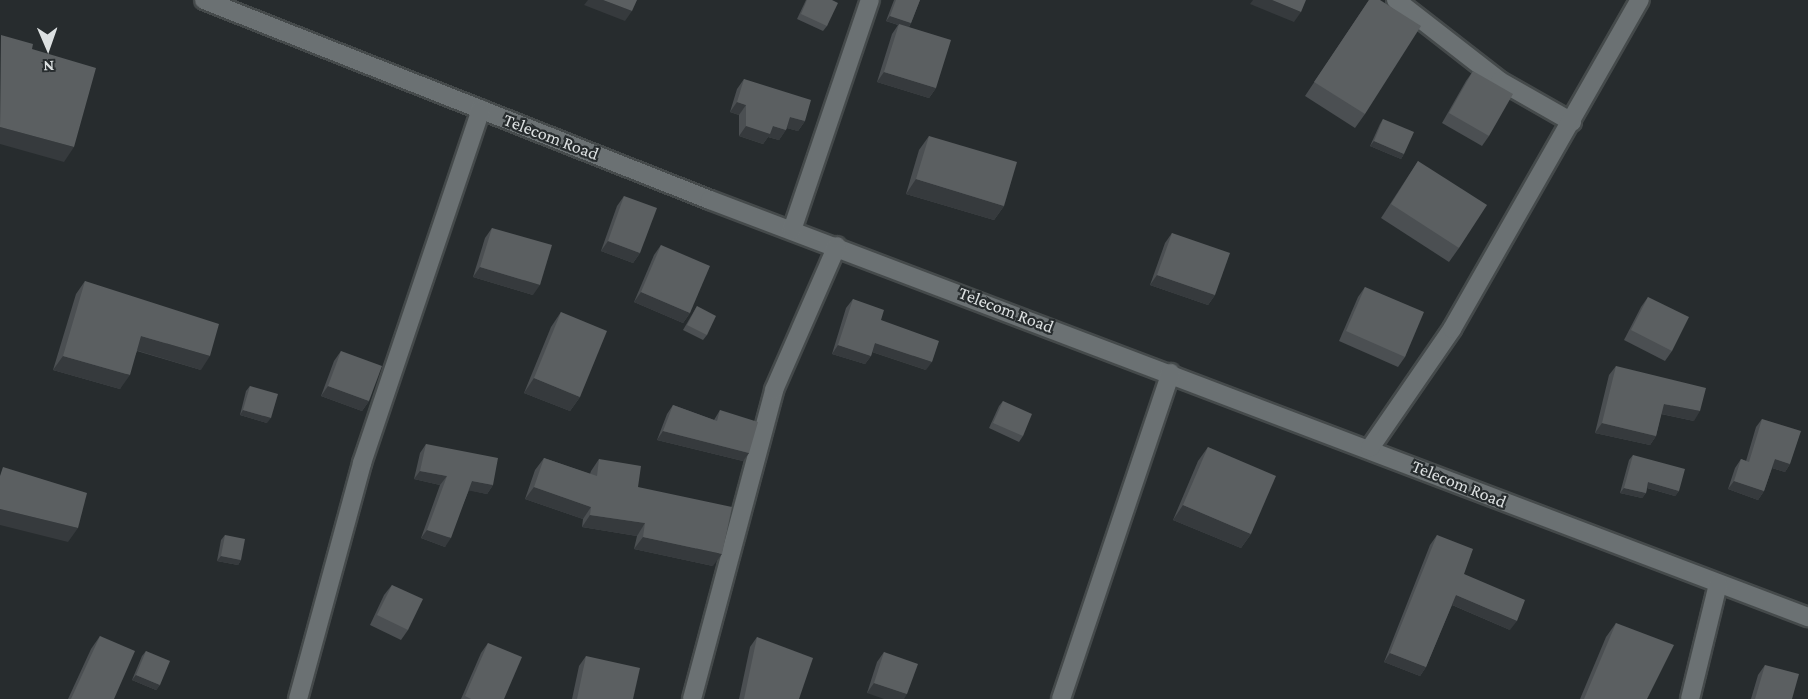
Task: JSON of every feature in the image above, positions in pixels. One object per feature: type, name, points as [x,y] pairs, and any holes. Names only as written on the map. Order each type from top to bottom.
[{"type":"street","name":"Telecom Road","points":[[204,0],[792,230],[1370,448],[1808,617]]},
{"type":"street","points":[[792,230],[870,0]]},
{"type":"street","points":[[1396,0],[1500,81],[1572,122]]},
{"type":"street","points":[[1370,448],[1452,329],[1640,0]]},
{"type":"street","points":[[298,699],[362,463],[481,110]]},
{"type":"street","points":[[692,699],[774,390],[837,246]]},
{"type":"street","points":[[1061,699],[1171,373]]},
{"type":"street","points":[[1689,699],[1719,584]]},
{"type":"building","points":[[603,0],[637,0],[632,11]]},
{"type":"building","points":[[807,0],[832,0],[838,3],[827,26],[801,14]]},
{"type":"building","points":[[896,0],[920,0],[911,23],[890,16]]},
{"type":"building","points":[[1272,0],[1306,0],[1301,12]]},
{"type":"building","points":[[1369,0],[1380,0],[1421,26],[1365,114],[1314,82]]},
{"type":"building","points":[[899,24],[951,40],[936,88],[884,72]]},
{"type":"building","points":[[1,35],[33,44],[32,49],[96,68],[74,147],[0,127]]},
{"type":"building","points":[[1473,71],[1513,94],[1489,136],[1449,113]]},
{"type":"building","points":[[744,79],[811,100],[805,121],[790,117],[786,130],[773,126],[770,134],[746,126],[746,105],[737,102]]},
{"type":"building","points":[[1383,119],[1414,132],[1404,154],[1374,141]]},
{"type":"building","points":[[929,136],[1017,162],[1004,206],[916,179]]},
{"type":"building","points":[[1418,161],[1487,205],[1459,248],[1391,204]]},
{"type":"building","points":[[624,196],[657,208],[640,253],[608,241]]},
{"type":"building","points":[[492,228],[552,245],[540,285],[480,267]]},
{"type":"building","points":[[1172,233],[1230,253],[1215,295],[1157,275]]},
{"type":"building","points":[[661,245],[710,266],[690,313],[641,292]]},
{"type":"building","points":[[85,281],[219,324],[210,356],[141,336],[130,375],[63,356]]},
{"type":"building","points":[[1365,287],[1424,312],[1405,357],[1346,331]]},
{"type":"building","points":[[1648,297],[1689,317],[1672,351],[1631,330]]},
{"type":"building","points":[[853,299],[884,310],[881,320],[939,341],[932,362],[875,343],[871,356],[838,345]]},
{"type":"building","points":[[697,306],[716,316],[707,335],[687,325]]},
{"type":"building","points":[[561,312],[607,331],[580,397],[534,378]]},
{"type":"building","points":[[341,351],[382,366],[369,401],[328,386]]},
{"type":"building","points":[[1616,366],[1706,388],[1700,411],[1664,404],[1656,436],[1602,423]]},
{"type":"building","points":[[250,386],[278,394],[271,418],[243,410]]},
{"type":"building","points":[[1003,401],[1032,414],[1023,436],[993,423]]},
{"type":"building","points":[[673,405],[717,421],[720,410],[758,422],[749,453],[663,431]]},
{"type":"building","points":[[1762,419],[1801,431],[1790,464],[1775,459],[1764,491],[1734,481],[1741,459],[1749,462]]},
{"type":"building","points":[[426,444],[498,458],[493,485],[472,481],[451,538],[427,530],[447,476],[420,471]]},
{"type":"building","points":[[1208,447],[1276,476],[1251,534],[1183,505]]},
{"type":"building","points":[[1633,455],[1685,469],[1679,491],[1648,482],[1646,493],[1624,488]]},
{"type":"building","points":[[544,458],[597,476],[599,459],[641,466],[638,487],[732,507],[722,554],[643,537],[645,523],[590,515],[591,507],[534,487]]},
{"type":"building","points":[[3,467],[87,493],[78,528],[0,509],[0,476]]},
{"type":"building","points":[[225,535],[245,539],[241,560],[221,556]]},
{"type":"building","points":[[1437,535],[1473,549],[1464,574],[1525,600],[1517,621],[1456,595],[1426,667],[1390,653]]},
{"type":"building","points":[[392,585],[423,599],[408,630],[377,615]]},
{"type":"building","points":[[1616,623],[1674,645],[1647,699],[1584,699]]},
{"type":"building","points":[[100,636],[135,651],[114,699],[71,699]]},
{"type":"building","points":[[757,637],[813,658],[799,699],[744,699]]},
{"type":"building","points":[[488,643],[522,657],[504,699],[471,699],[465,696]]},
{"type":"building","points":[[146,651],[170,661],[160,685],[136,675]]},
{"type":"building","points":[[884,652],[918,664],[907,694],[874,683]]},
{"type":"building","points":[[586,656],[640,668],[633,699],[577,699]]},
{"type":"building","points":[[1765,665],[1799,674],[1792,699],[1755,699]]}]
